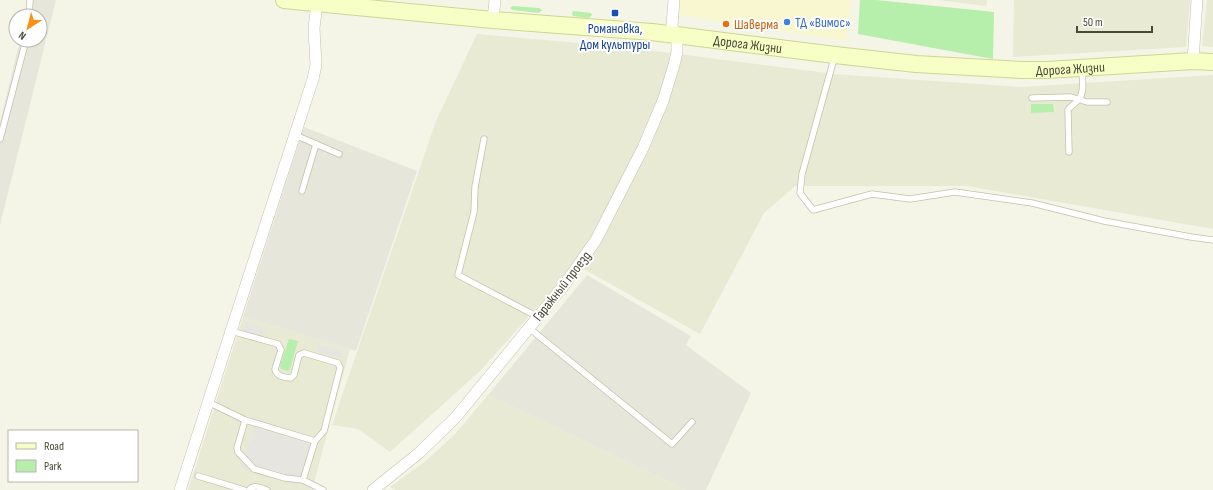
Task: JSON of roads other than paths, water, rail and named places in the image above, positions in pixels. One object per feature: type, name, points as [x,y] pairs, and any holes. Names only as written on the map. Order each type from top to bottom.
[{"type":"main road","name":"Дорога Жизни","points":[[284,0],[493,20],[652,32],[916,64],[1022,70],[1213,62]]},
{"type":"street","points":[[493,20],[495,0]]},
{"type":"street","name":"Гаражный проезд","points":[[373,490],[420,453],[456,417],[565,284],[596,240],[643,148],[663,101],[674,65],[677,43],[672,26],[674,0]]},
{"type":"street","points":[[1193,62],[1197,0]]},
{"type":"street","points":[[180,490],[313,79],[316,65],[314,28],[323,3]]},
{"type":"lane","points":[[0,139],[24,48]]},
{"type":"lane","points":[[835,55],[802,174],[800,193],[813,210],[872,194],[910,199],[955,192],[1032,203],[1104,221],[1213,240]]},
{"type":"lane","points":[[1070,152],[1068,110],[1071,105],[1079,100],[1082,94],[1082,68]]},
{"type":"lane","points":[[1032,98],[1071,97],[1087,102],[1107,102]]},
{"type":"lane","points":[[296,135],[338,154]]},
{"type":"lane","points":[[484,139],[475,187],[474,212],[458,275],[538,316]]},
{"type":"lane","points":[[302,191],[316,144]]},
{"type":"lane","points":[[529,328],[672,444],[692,422]]},
{"type":"lane","points":[[231,330],[278,344],[281,350],[275,369],[275,373],[278,375],[291,378],[294,375],[299,355],[304,352],[338,363],[340,365],[324,431],[315,441],[303,480]]},
{"type":"lane","points":[[208,402],[246,420],[315,441]]},
{"type":"lane","points":[[246,420],[237,448],[238,452],[254,469],[285,478],[303,480],[323,490]]},
{"type":"lane","points":[[198,476],[244,490]]},
{"type":"lane","points":[[249,490],[256,486],[266,490]]},
{"type":"place","name":"Романовка, Дом культуры","points":[[615,13]]},
{"type":"place","name":"ТД «Вимос»","points":[[787,22]]},
{"type":"place","name":"Шаверма","points":[[726,24]]}]
